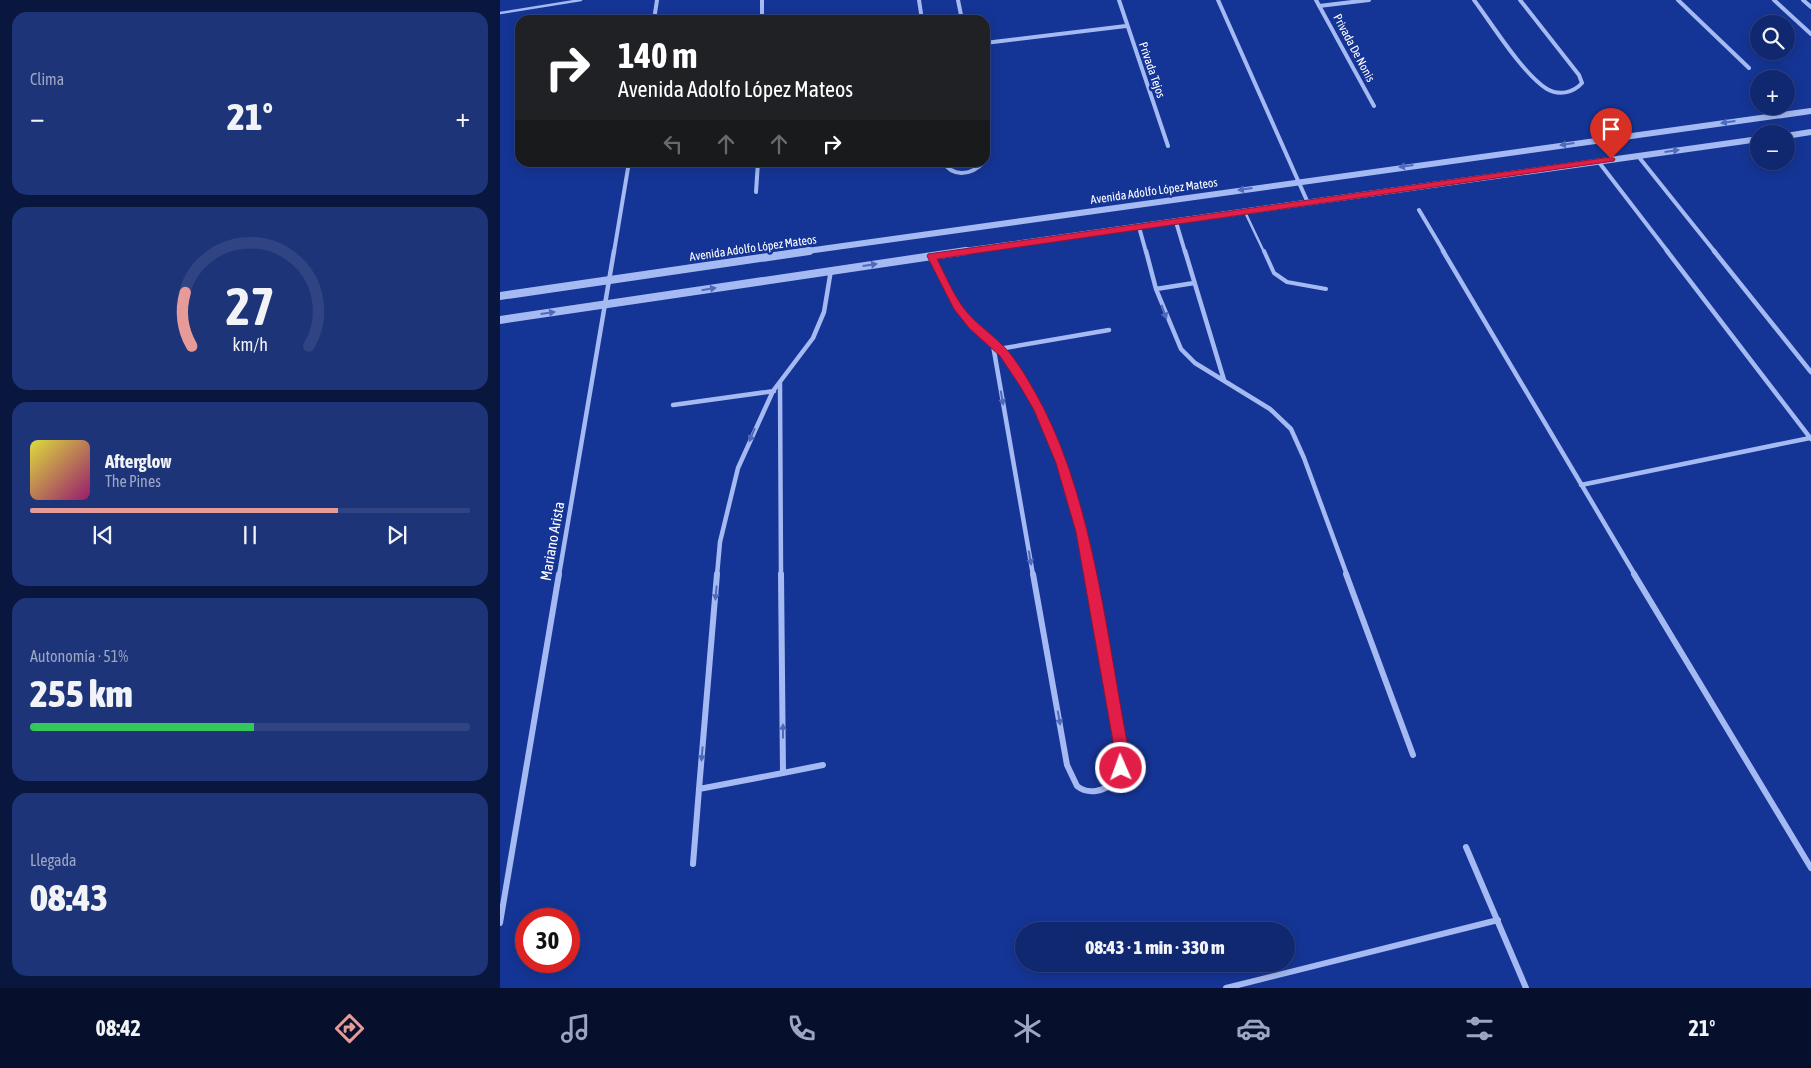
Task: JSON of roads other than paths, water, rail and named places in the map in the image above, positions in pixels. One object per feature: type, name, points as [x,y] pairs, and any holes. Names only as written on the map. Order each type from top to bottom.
[{"type":"street","points":[[655,15],[657,0]]},
{"type":"street","points":[[762,0],[762,15]]},
{"type":"street","points":[[920,0],[922,15]]},
{"type":"street","points":[[958,0],[961,15]]},
{"type":"street","name":"Privada Tejos","points":[[1118,0],[1168,146]]},
{"type":"street","points":[[1218,0],[1308,203]]},
{"type":"street","name":"Privada De Nonis","points":[[1316,0],[1374,106]]},
{"type":"street","points":[[1320,6],[1369,0]]},
{"type":"street","points":[[1474,0],[1539,83],[1556,92],[1565,93],[1579,88],[1582,83],[1578,75],[1520,0]]},
{"type":"street","points":[[1678,0],[1749,68]]},
{"type":"street","points":[[1774,0],[1811,34]]},
{"type":"street","points":[[1803,0],[1811,7]]},
{"type":"street","points":[[990,42],[1126,26]]},
{"type":"street","name":"Avenida Adolfo López Mateos","points":[[500,296],[1298,181],[1811,110]]},
{"type":"street","points":[[1795,135],[1811,132]]},
{"type":"street","points":[[500,320],[831,270],[1750,140]]},
{"type":"street","points":[[1638,156],[1811,372]]},
{"type":"street","points":[[1581,485],[1810,438],[1598,161]]},
{"type":"street","name":"Mariano Arista","points":[[500,923],[628,167]]},
{"type":"street","points":[[756,192],[758,167]]},
{"type":"street","points":[[947,167],[950,171],[961,173],[980,167]]},
{"type":"street","points":[[1419,210],[1581,485],[1811,868]]},
{"type":"street","points":[[1176,222],[1224,380]]},
{"type":"street","points":[[1139,227],[1156,289],[1181,349],[1195,363],[1270,409],[1291,429],[1308,467],[1413,755]]},
{"type":"street","points":[[931,256],[957,307],[995,348],[1039,410],[1061,463],[1082,532],[1121,747],[1121,768],[1114,783],[1102,791],[1088,792],[1077,786],[1067,765],[995,348]]},
{"type":"street","points":[[693,864],[720,542],[738,468],[773,392],[813,338],[824,312],[831,270]]},
{"type":"street","points":[[1156,289],[1194,283]]},
{"type":"street","points":[[995,348],[1109,330]]},
{"type":"street","points":[[780,383],[782,390],[783,773]]},
{"type":"street","points":[[673,405],[782,390]]},
{"type":"street","points":[[699,789],[823,765]]},
{"type":"street","points":[[1466,847],[1526,988]]},
{"type":"street","points":[[1226,988],[1498,920]]},
{"type":"lane","points":[[500,13],[580,0]]},
{"type":"lane","points":[[1245,212],[1274,273],[1288,282],[1326,288]]}]
